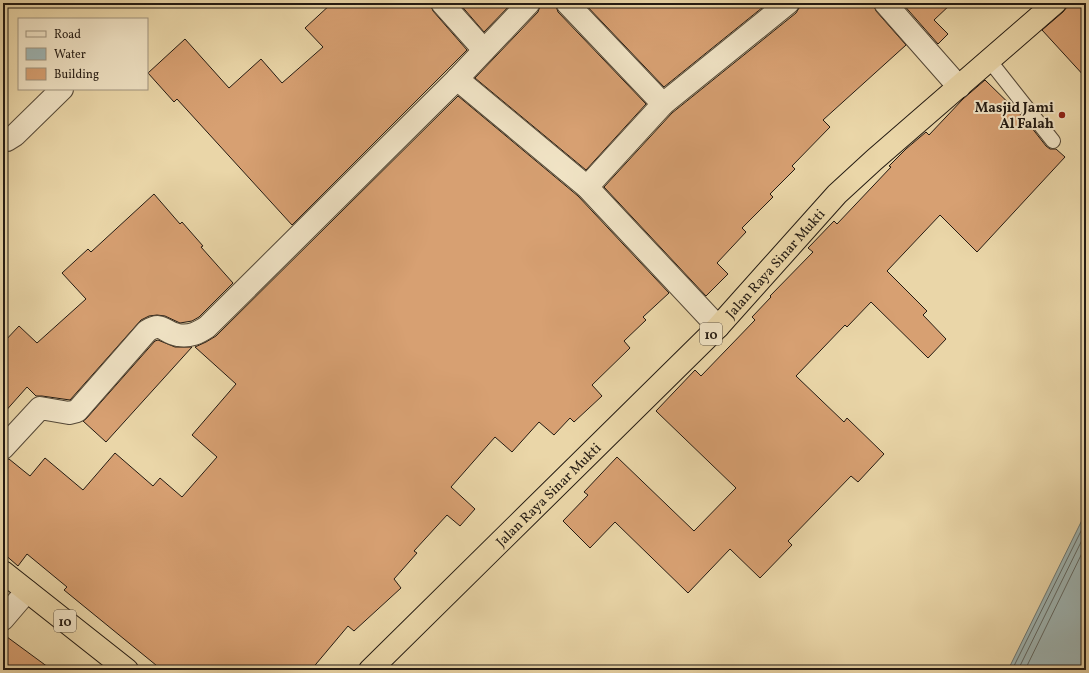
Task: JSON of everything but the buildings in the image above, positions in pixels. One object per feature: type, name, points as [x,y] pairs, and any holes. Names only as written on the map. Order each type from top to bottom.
[{"type":"highway","name":"Jalan Raya Sinar Mukti","points":[[370,670],[718,327],[837,194],[989,60],[1045,6]]},
{"type":"highway","name":"10","points":[[3,572],[127,670]]},
{"type":"street","points":[[442,3],[484,50]]},
{"type":"street","points":[[3,448],[40,408],[69,413],[77,411],[147,331],[153,327],[160,327],[178,336],[196,335],[207,327],[457,79],[530,3]]},
{"type":"street","points":[[567,3],[663,104]]},
{"type":"street","points":[[587,187],[663,104],[788,3]]},
{"type":"street","points":[[885,3],[959,87]]},
{"type":"street","points":[[457,79],[587,187],[718,327]]},
{"type":"street","points":[[3,139],[7,140],[16,135],[61,90]]},
{"type":"street","points":[[3,619],[27,591]]},
{"type":"lane","points":[[989,60],[1053,141]]},
{"type":"water","points":[[1086,512],[1086,670],[1008,670]]},
{"type":"place","name":"Masjid Jami Al Falah","points":[[1062,115]]}]
